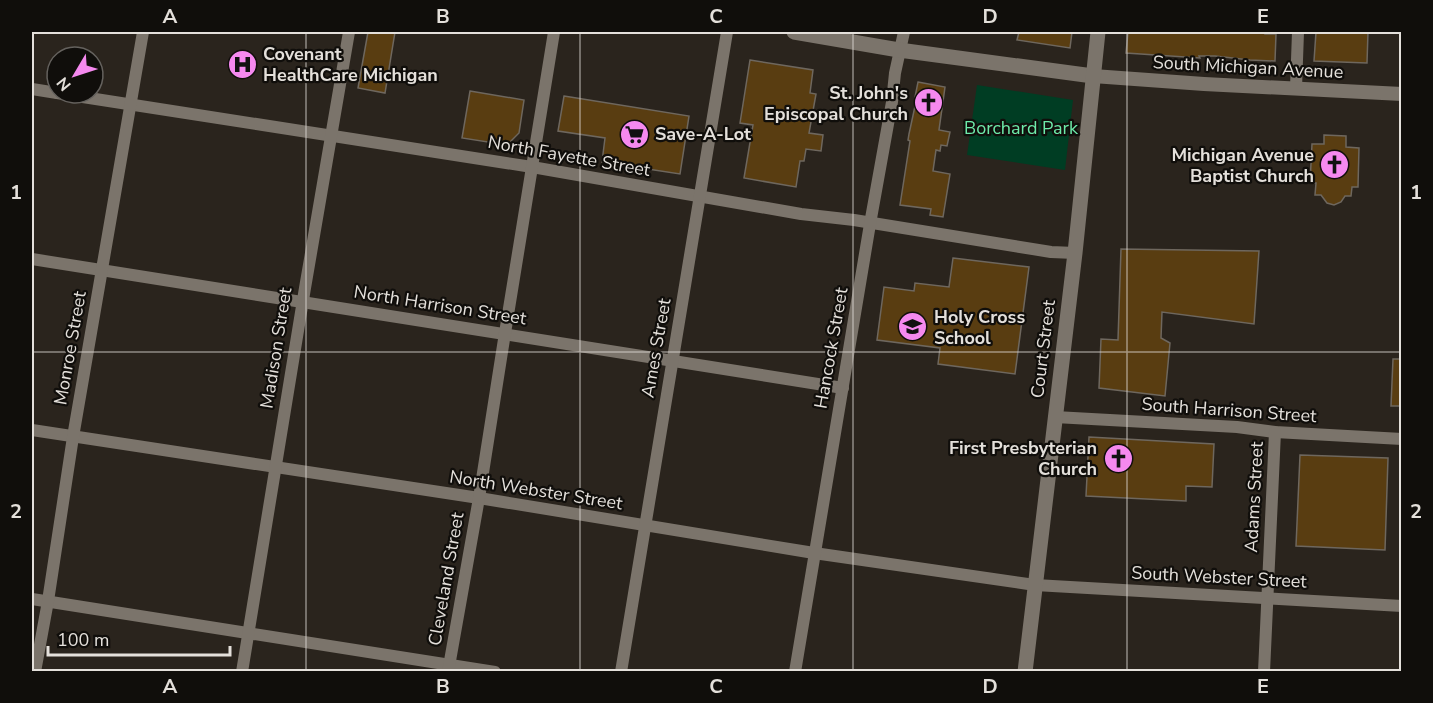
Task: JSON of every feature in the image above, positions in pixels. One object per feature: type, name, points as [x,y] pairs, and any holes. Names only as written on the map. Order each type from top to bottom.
[{"type":"main road","points":[[794,32],[899,50],[1093,76]]},
{"type":"main road","name":"Court Street","points":[[1025,672],[1075,253],[1098,32]]},
{"type":"street","name":"Monroe Street","points":[[35,672],[143,32]]},
{"type":"street","name":"Madison Street","points":[[242,672],[302,302],[349,32]]},
{"type":"street","name":"Cleveland Street","points":[[449,668],[479,498],[554,32]]},
{"type":"street","name":"Ames Street","points":[[621,672],[727,32]]},
{"type":"street","name":"Hancock Street","points":[[795,672],[899,50],[904,32]]},
{"type":"street","points":[[1296,88],[1298,32]]},
{"type":"street","name":"South Michigan Avenue","points":[[1093,76],[1401,94]]},
{"type":"street","name":"North Fayette Street","points":[[105,100],[532,167],[801,214],[854,220],[1052,252],[1075,253]]},
{"type":"street","name":"North Harrison Street","points":[[32,259],[843,388]]},
{"type":"street","name":"South Harrison Street","points":[[1055,417],[1401,439]]},
{"type":"street","name":"North Webster Street","points":[[32,430],[479,498],[814,553],[1035,585]]},
{"type":"street","name":"Adams Street","points":[[1264,672],[1275,432]]},
{"type":"street","name":"South Webster Street","points":[[1035,585],[1401,606]]},
{"type":"street","points":[[32,599],[449,668],[495,672]]},
{"type":"green space","name":"Borchard Park","points":[[977,85],[1073,100],[1065,170],[967,155]]},
{"type":"building","points":[[368,32],[395,32],[385,93],[358,88]]},
{"type":"building","points":[[1019,32],[1072,32],[1070,48],[1017,40]]},
{"type":"building","points":[[1128,32],[1265,32],[1265,34],[1276,34],[1275,61],[1126,53]]},
{"type":"building","points":[[1316,32],[1368,32],[1367,63],[1314,61]]},
{"type":"building","points":[[750,60],[813,70],[810,93],[816,94],[809,133],[823,135],[821,151],[806,149],[804,161],[800,161],[796,187],[744,178],[753,125],[740,123]]},
{"type":"building","points":[[918,82],[945,87],[939,130],[950,132],[947,146],[941,145],[940,151],[936,150],[933,171],[950,174],[943,217],[930,215],[931,209],[900,205]]},
{"type":"building","points":[[470,91],[524,100],[519,133],[507,145],[462,138]]},
{"type":"building","name":"Save-A-Lot","points":[[564,96],[689,116],[680,174],[602,162],[605,138],[558,131]]},
{"type":"building","name":"Michigan Avenue Baptist Church","points":[[1324,135],[1346,136],[1346,147],[1359,148],[1358,187],[1352,187],[1351,196],[1345,196],[1341,202],[1334,205],[1327,203],[1321,195],[1315,195],[1316,183],[1310,183],[1312,144],[1324,144]]},
{"type":"building","points":[[1121,249],[1259,251],[1254,324],[1162,312],[1161,338],[1170,343],[1165,396],[1099,388],[1101,339],[1118,340]]},
{"type":"building","points":[[953,258],[1029,267],[1015,374],[938,364],[940,348],[877,340],[884,287],[914,291],[915,283],[949,287]]},
{"type":"building","points":[[1393,359],[1401,359],[1401,406],[1391,406]]},
{"type":"building","points":[[1089,437],[1214,444],[1212,487],[1186,486],[1186,501],[1086,496]]},
{"type":"building","points":[[1300,455],[1388,458],[1385,550],[1296,546]]},
{"type":"place","name":"Covenant HealthCare Michigan","points":[[242,64]]},
{"type":"place","name":"St. John's Episcopal Church","points":[[929,103]]},
{"type":"place","name":"Save-A-Lot","points":[[634,134]]},
{"type":"place","name":"Michigan Avenue Baptist Church","points":[[1335,165]]},
{"type":"place","name":"Holy Cross School","points":[[913,327]]},
{"type":"place","name":"First Presbyterian Church","points":[[1118,458]]}]
